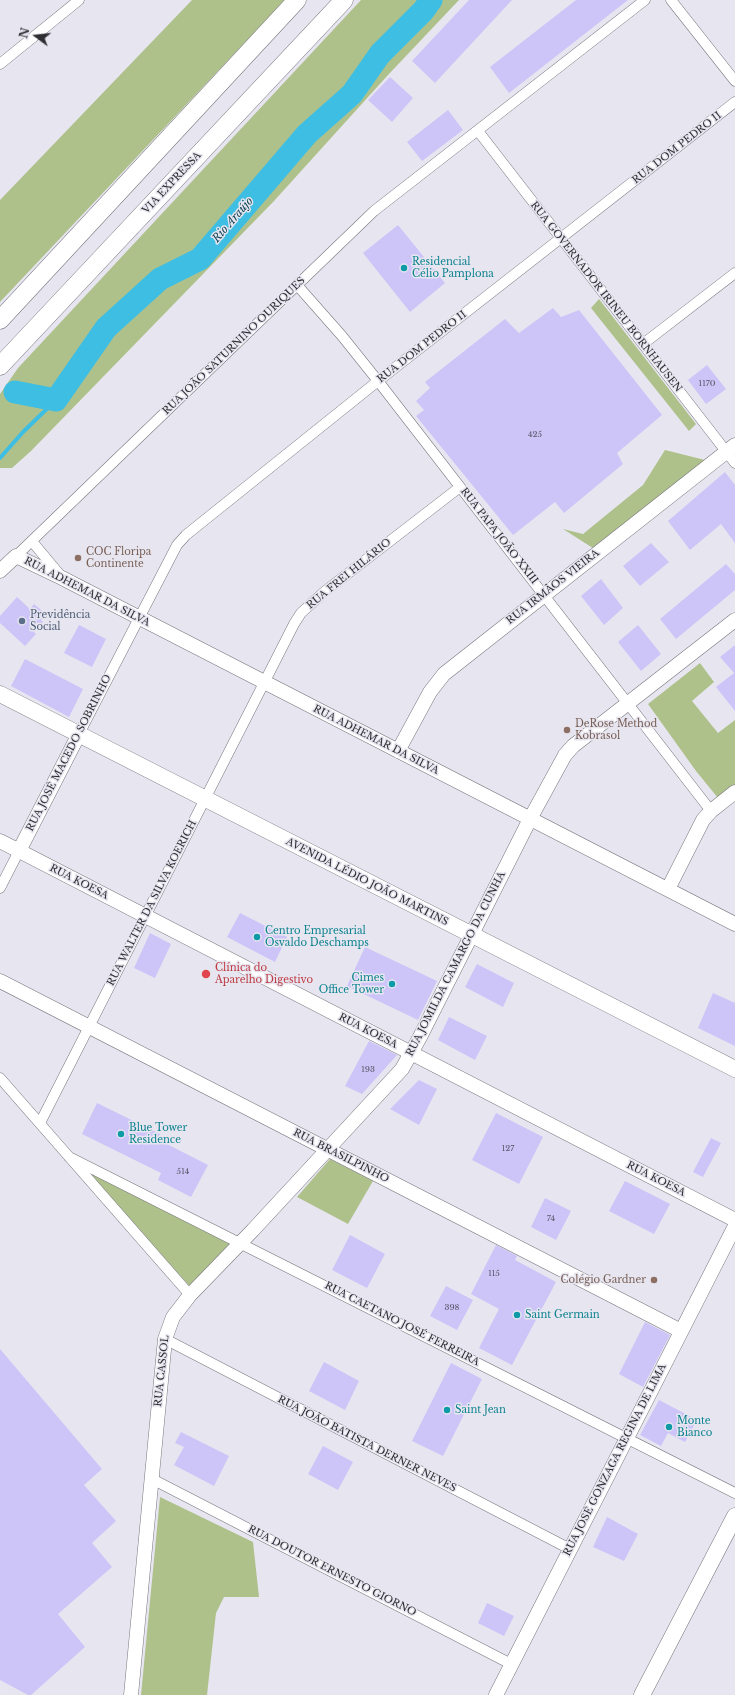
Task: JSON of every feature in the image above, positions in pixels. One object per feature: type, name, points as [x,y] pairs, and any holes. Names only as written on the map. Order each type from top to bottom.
[{"type":"highway","points":[[0,320],[297,0]]},
{"type":"highway","name":"VIA EXPRESSA","points":[[0,366],[344,0]]},
{"type":"highway","points":[[0,379],[29,335]]},
{"type":"main road","name":"AVENIDA LÉDIO JOÃO MARTINS","points":[[0,694],[735,1069]]},
{"type":"main road","points":[[642,1695],[735,1516]]},
{"type":"street","points":[[0,64],[79,0]]},
{"type":"street","name":"RUA JOÃO SATURNINO OURIQUES","points":[[0,571],[374,212],[645,0]]},
{"type":"street","points":[[671,0],[735,81]]},
{"type":"street","name":"RUA DOM PEDRO II","points":[[139,619],[177,545],[186,535],[378,381],[735,102]]},
{"type":"street","name":"RUA GOVERNADOR IRINEU BORNHAUSEN","points":[[478,131],[643,344],[732,454]]},
{"type":"street","points":[[643,344],[735,273]]},
{"type":"street","name":"RUA PAPA JOÃO XXIII","points":[[297,285],[342,336],[378,381],[711,811]]},
{"type":"street","name":"RUA IRMÃOS VIEIRA","points":[[398,751],[430,692],[444,674],[544,594],[732,454]]},
{"type":"street","name":"RUA FREI HILÁRIO","points":[[263,682],[294,624],[311,603],[460,487]]},
{"type":"street","points":[[35,545],[62,578]]},
{"type":"street","name":"RUA ADHEMAR DA SILVA","points":[[16,556],[62,578],[139,619],[735,924]]},
{"type":"street","name":"RUA JOSÉ MACEDO SOBRINHO","points":[[0,888],[139,619]]},
{"type":"street","name":"RUA JOMILDA CAMARGO DA CUNHA","points":[[190,1295],[241,1243],[402,1069],[530,819],[565,755],[735,620]]},
{"type":"street","name":"RUA WALTER DA SILVA KOERICH","points":[[40,1123],[263,682]]},
{"type":"street","points":[[668,889],[697,830],[711,811],[735,792]]},
{"type":"street","name":"RUA KOESA","points":[[0,841],[735,1220]]},
{"type":"street","name":"RUA BRASILPINHO","points":[[0,981],[681,1332]]},
{"type":"street","points":[[0,1078],[190,1295]]},
{"type":"street","name":"RUA CAETANO JOSÉ FERREIRA","points":[[69,1157],[735,1493]]},
{"type":"street","name":"RUA JOSÉ GONZAGA REGINA DE LIMA","points":[[496,1695],[735,1226]]},
{"type":"street","name":"RUA CASSOL","points":[[131,1695],[165,1339],[173,1317],[190,1295]]},
{"type":"street","name":"RUA JOÃO BATISTA DERNER NEVES","points":[[165,1339],[570,1549]]},
{"type":"street","name":"RUA DOUTOR ERNESTO GIORNO","points":[[152,1479],[512,1664]]},
{"type":"green space","points":[[192,0],[285,0],[0,302],[0,200]]},
{"type":"green space","points":[[361,0],[459,0],[388,75],[274,201],[31,451],[12,468],[0,468],[0,394],[18,368]]},
{"type":"green space","points":[[599,299],[696,424],[689,431],[591,308]]},
{"type":"green space","points":[[665,450],[709,461],[596,550],[563,529],[583,534],[643,485]]},
{"type":"green space","points":[[700,663],[714,682],[692,701],[718,733],[735,720],[735,787],[718,798],[696,771],[648,704]]},
{"type":"green space","points":[[330,1159],[373,1181],[348,1224],[297,1197]]},
{"type":"green space","points":[[85,1169],[232,1244],[192,1289]]},
{"type":"green space","points":[[160,1497],[253,1542],[259,1597],[224,1597],[216,1613],[207,1695],[141,1695]]},
{"type":"building","points":[[469,0],[512,0],[435,83],[412,61]]},
{"type":"building","points":[[576,0],[628,0],[509,93],[490,67]]},
{"type":"building","points":[[390,77],[413,98],[392,122],[368,100]]},
{"type":"building","points":[[448,110],[463,130],[422,161],[407,142]]},
{"type":"building","name":"Residencial Célio Pamplona","points":[[398,225],[445,283],[410,312],[363,253]]},
{"type":"building","points":[[553,308],[561,317],[579,310],[662,415],[617,453],[623,464],[564,513],[555,502],[513,535],[416,416],[424,410],[416,401],[430,388],[425,382],[505,319],[519,333]]},
{"type":"building","points":[[707,365],[726,389],[706,404],[688,380]]},
{"type":"building","points":[[725,472],[735,485],[735,543],[721,524],[690,550],[668,521]]},
{"type":"building","points":[[651,543],[669,562],[640,586],[623,566]]},
{"type":"building","points":[[726,564],[735,574],[735,590],[676,639],[660,619]]},
{"type":"building","points":[[601,579],[623,608],[604,625],[581,596]]},
{"type":"building","name":"Previdência Social","points":[[17,597],[30,609],[34,604],[46,614],[41,620],[43,622],[34,632],[36,634],[25,646],[0,623],[0,616]]},
{"type":"building","points":[[79,625],[106,639],[92,667],[64,653]]},
{"type":"building","points":[[638,625],[661,654],[641,671],[618,642]]},
{"type":"building","points":[[735,645],[735,711],[716,687],[734,673],[720,657]]},
{"type":"building","points":[[25,659],[83,689],[69,717],[11,686]]},
{"type":"building","name":"Centro Empresarial Osvaldo Deschamps","points":[[240,913],[287,937],[275,962],[227,937]]},
{"type":"building","points":[[150,933],[171,944],[155,978],[134,968]]},
{"type":"building","name":"Cimes Office Tower","points":[[365,947],[437,981],[418,1020],[347,986]]},
{"type":"building","points":[[477,964],[514,983],[503,1007],[465,987]]},
{"type":"building","points":[[713,993],[735,1003],[735,1046],[698,1028]]},
{"type":"building","points":[[449,1017],[487,1036],[475,1060],[438,1040]]},
{"type":"building","points":[[369,1041],[397,1055],[362,1094],[345,1086]]},
{"type":"building","points":[[419,1080],[437,1089],[419,1125],[390,1109]]},
{"type":"building","points":[[97,1103],[160,1134],[157,1139],[208,1165],[191,1197],[158,1180],[161,1173],[82,1134]]},
{"type":"building","points":[[496,1113],[543,1137],[519,1184],[472,1160]]},
{"type":"building","points":[[711,1138],[721,1143],[703,1177],[693,1172]]},
{"type":"building","points":[[625,1181],[670,1204],[654,1234],[609,1211]]},
{"type":"building","points":[[545,1198],[571,1211],[556,1240],[531,1227]]},
{"type":"building","points":[[350,1235],[385,1254],[367,1288],[332,1270]]},
{"type":"building","name":"Saint Germain","points":[[496,1245],[517,1256],[515,1260],[556,1282],[512,1365],[479,1348],[499,1309],[471,1294]]},
{"type":"building","points":[[446,1286],[473,1300],[457,1330],[430,1316]]},
{"type":"building","points":[[645,1322],[670,1335],[643,1387],[619,1374]]},
{"type":"building","points":[[0,1349],[102,1469],[84,1485],[116,1521],[92,1543],[112,1567],[58,1614],[85,1647],[31,1695],[28,1695],[0,1680]]},
{"type":"building","points":[[324,1362],[359,1381],[345,1410],[309,1391]]},
{"type":"building","name":"Saint Jean","points":[[451,1363],[482,1379],[443,1456],[412,1441]]},
{"type":"building","name":"Monte Bianco","points":[[659,1400],[697,1420],[685,1442],[668,1433],[661,1446],[640,1435]]},
{"type":"building","points":[[181,1432],[229,1456],[214,1486],[174,1465],[184,1447],[175,1443]]},
{"type":"building","points":[[323,1446],[353,1462],[338,1490],[308,1474]]},
{"type":"building","points":[[607,1517],[638,1534],[624,1561],[593,1547]]},
{"type":"building","points":[[487,1603],[514,1616],[504,1636],[478,1623]]},
{"type":"waterway","name":"Rio Araújo","points":[[15,392],[56,400],[106,328],[160,279],[200,259],[307,134],[352,94],[380,54],[423,11],[431,0]]},
{"type":"waterway","points":[[0,458],[23,432],[56,400]]},
{"type":"place","name":"Residencial Célio Pamplona","points":[[404,268]]},
{"type":"place","name":"COC Floripa Continente","points":[[78,558]]},
{"type":"place","name":"Previdência Social","points":[[22,621]]},
{"type":"place","name":"DeRose Method Kobrasol","points":[[567,730]]},
{"type":"place","name":"Centro Empresarial Osvaldo Deschamps","points":[[257,937]]},
{"type":"place","name":"Clínica do Aparelho Digestivo","points":[[206,974]]},
{"type":"place","name":"Cimes Office Tower","points":[[392,984]]},
{"type":"place","name":"Blue Tower Residence","points":[[121,1134]]},
{"type":"place","name":"Colégio Gardner","points":[[654,1280]]},
{"type":"place","name":"Saint Germain","points":[[517,1315]]},
{"type":"place","name":"Saint Jean","points":[[447,1410]]},
{"type":"place","name":"Monte Bianco","points":[[669,1427]]}]
